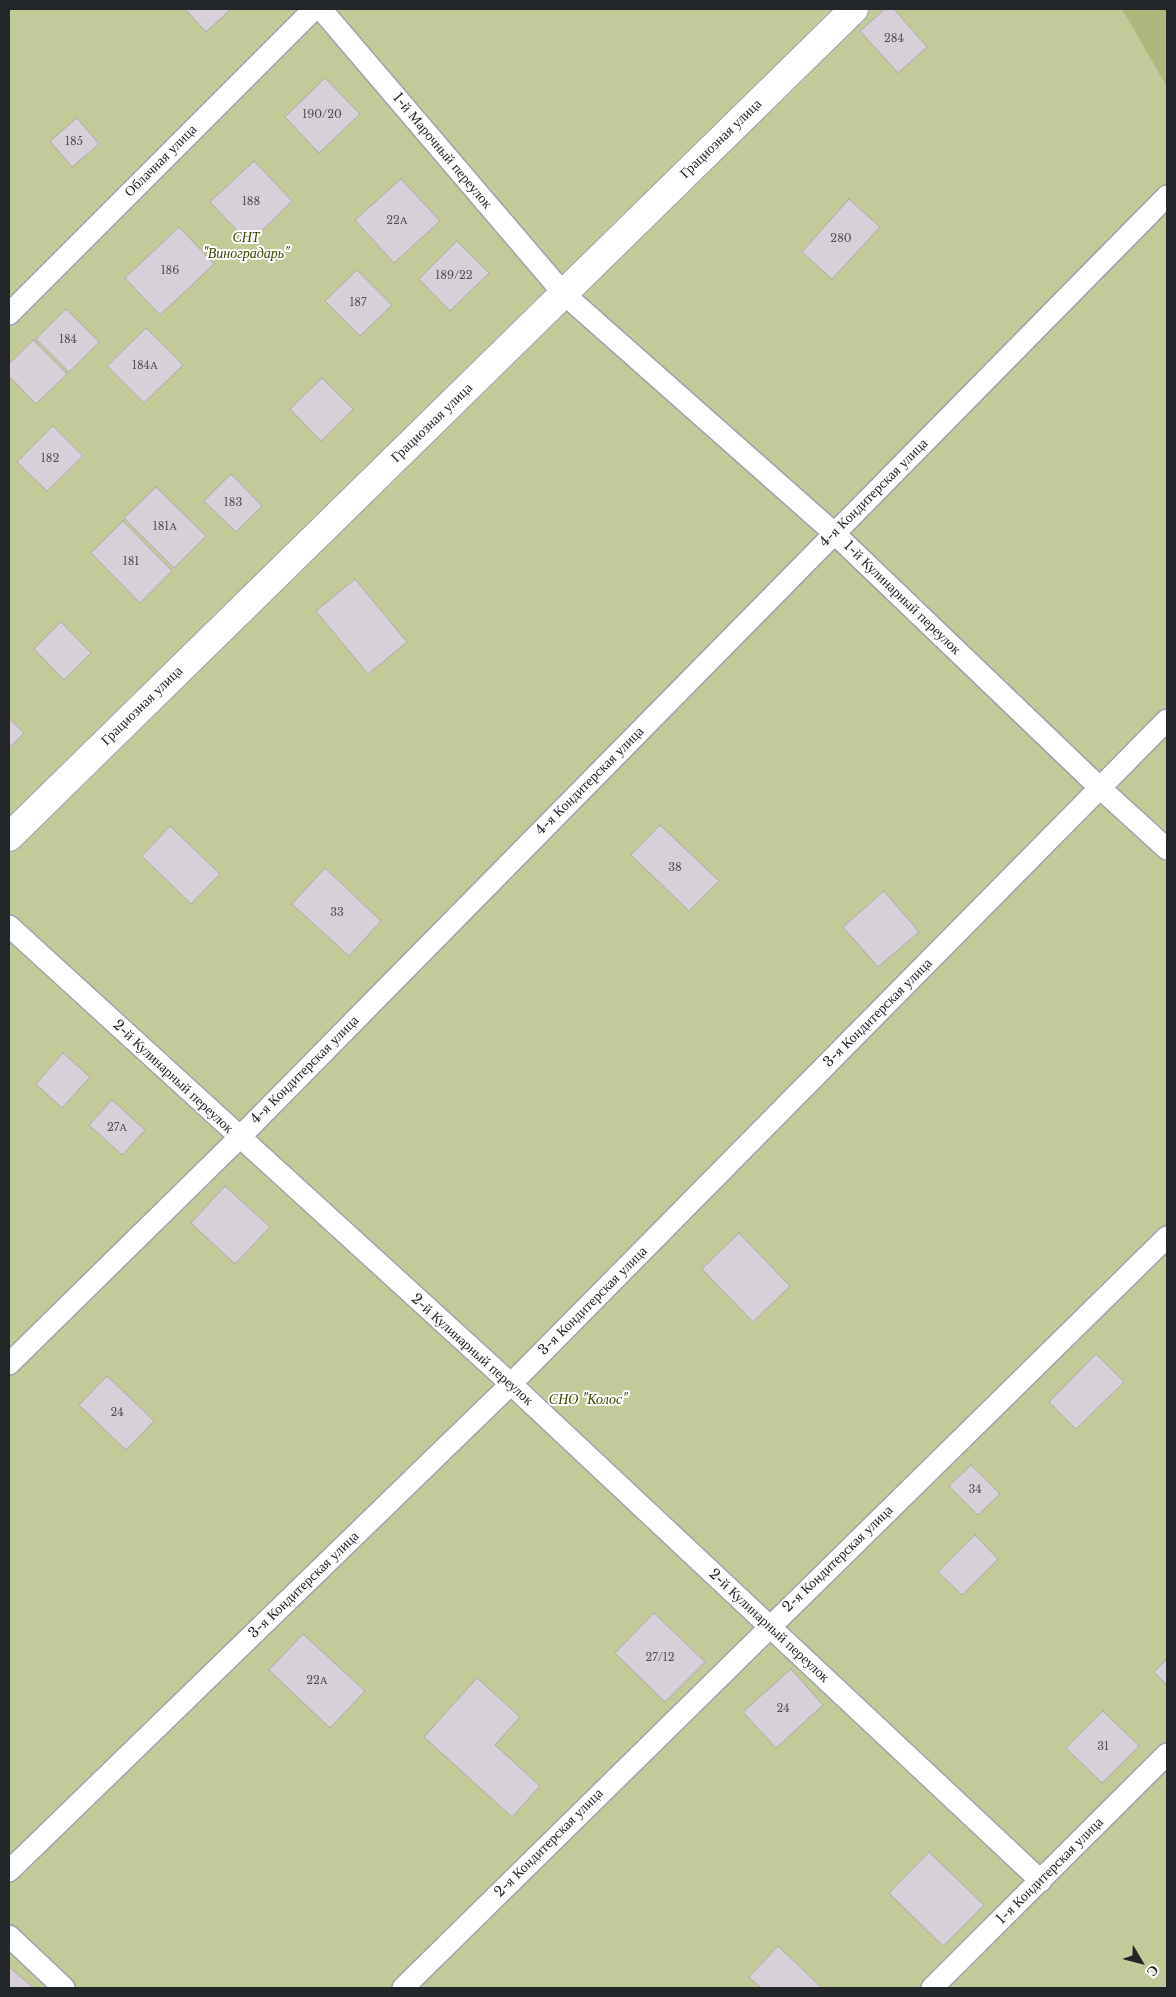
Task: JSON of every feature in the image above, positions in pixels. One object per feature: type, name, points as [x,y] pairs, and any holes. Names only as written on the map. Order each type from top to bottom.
[{"type":"street","name":"Грациозная улица","points":[[9,837],[854,9]]},
{"type":"lane","name":"Облачная улица","points":[[9,314],[314,9]]},
{"type":"lane","name":"1-й Марочный переулок","points":[[321,9],[564,294]]},
{"type":"lane","name":"4-я Кондитерская улица","points":[[9,1364],[239,1138],[1167,196]]},
{"type":"lane","name":"1-й Кулинарный переулок","points":[[564,294],[834,533],[1100,788],[1167,849]]},
{"type":"lane","name":"3-я Кондитерская улица","points":[[9,1871],[511,1384],[1167,720]]},
{"type":"lane","name":"2-й Кулинарный переулок","points":[[9,926],[239,1138],[511,1384],[1041,1881]]},
{"type":"lane","name":"2-я Кондитерская улица","points":[[403,1988],[769,1626],[1167,1237]]},
{"type":"lane","name":"1-я Кондитерская улица","points":[[932,1988],[1167,1754]]},
{"type":"lane","points":[[9,1936],[64,1988]]},
{"type":"green space","name":"СНО \"Колос\"","points":[[9,9],[1167,9],[1167,1988],[9,1988]]},
{"type":"green space","points":[[1122,9],[1167,9],[1167,87]]},
{"type":"building","points":[[185,9],[231,9],[206,32]]},
{"type":"building","points":[[885,9],[894,9],[927,47],[898,73],[860,31]]},
{"type":"building","points":[[325,78],[360,114],[319,153],[285,117]]},
{"type":"building","points":[[77,118],[99,144],[72,167],[50,141]]},
{"type":"building","points":[[254,161],[292,201],[249,243],[210,202]]},
{"type":"building","points":[[401,179],[440,221],[394,263],[355,220]]},
{"type":"building","points":[[849,199],[880,227],[832,279],[802,252]]},
{"type":"building","points":[[179,227],[214,264],[160,315],[125,278]]},
{"type":"building","points":[[457,241],[489,273],[450,311],[419,279]]},
{"type":"building","points":[[357,270],[392,305],[360,336],[325,301]]},
{"type":"building","points":[[66,309],[99,342],[69,372],[36,339]]},
{"type":"building","points":[[146,328],[183,365],[144,403],[107,366]]},
{"type":"building","points":[[33,340],[67,374],[36,404],[9,376],[9,364]]},
{"type":"building","points":[[322,378],[353,409],[321,441],[290,409]]},
{"type":"building","points":[[53,426],[83,456],[47,491],[17,462]]},
{"type":"building","points":[[231,474],[262,506],[236,532],[204,501]]},
{"type":"building","points":[[156,487],[206,536],[174,568],[124,518]]},
{"type":"building","points":[[123,521],[172,571],[140,603],[91,553]]},
{"type":"building","points":[[355,579],[407,642],[368,674],[316,611]]},
{"type":"building","points":[[61,622],[91,653],[64,680],[34,649]]},
{"type":"building","points":[[9,718],[24,733],[9,748]]},
{"type":"building","points":[[660,825],[719,881],[689,911],[631,855]]},
{"type":"building","points":[[170,826],[220,874],[191,904],[142,856]]},
{"type":"building","points":[[325,868],[381,921],[349,956],[292,904]]},
{"type":"building","points":[[884,891],[919,932],[878,967],[843,927]]},
{"type":"building","points":[[63,1053],[90,1077],[62,1108],[36,1084]]},
{"type":"building","points":[[112,1100],[145,1130],[122,1155],[89,1125]]},
{"type":"building","points":[[225,1186],[270,1227],[235,1264],[191,1223]]},
{"type":"building","points":[[739,1233],[790,1286],[753,1322],[702,1269]]},
{"type":"building","points":[[1096,1354],[1124,1382],[1076,1429],[1049,1402]]},
{"type":"building","points":[[107,1376],[154,1421],[126,1450],[79,1405]]},
{"type":"building","points":[[971,1465],[1000,1494],[978,1515],[949,1486]]},
{"type":"building","points":[[975,1535],[998,1559],[962,1595],[938,1572]]},
{"type":"building","points":[[654,1613],[705,1662],[665,1702],[615,1653]]},
{"type":"building","points":[[303,1634],[365,1691],[330,1728],[269,1670]]},
{"type":"building","points":[[1167,1659],[1167,1685],[1154,1672]]},
{"type":"building","points":[[791,1669],[823,1705],[776,1748],[743,1712]]},
{"type":"building","points":[[477,1678],[520,1717],[495,1745],[540,1786],[512,1817],[424,1737]]},
{"type":"building","points":[[1103,1711],[1139,1746],[1102,1783],[1066,1748]]},
{"type":"building","points":[[929,1852],[984,1905],[943,1946],[889,1893]]},
{"type":"building","points":[[778,1946],[821,1987],[761,1988],[749,1977]]},
{"type":"building","points":[[9,1967],[34,1988],[9,1988]]},
{"type":"park label","name":"СНТ \"Виноградарь\"","points":[[246,246]]}]
